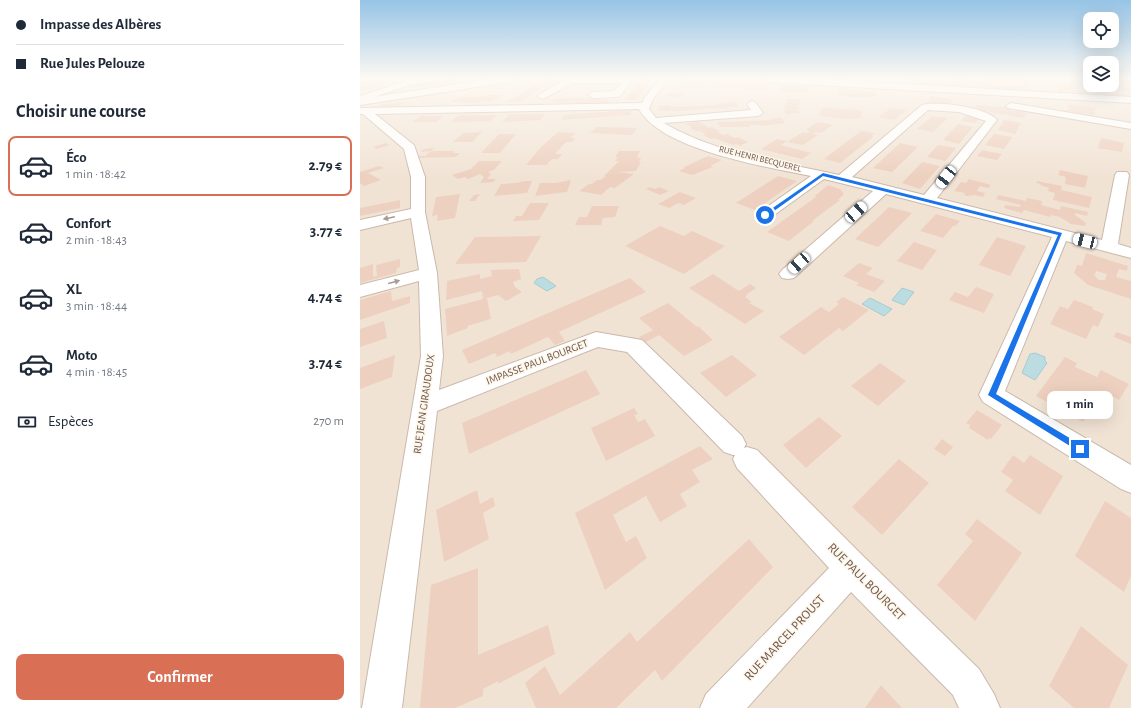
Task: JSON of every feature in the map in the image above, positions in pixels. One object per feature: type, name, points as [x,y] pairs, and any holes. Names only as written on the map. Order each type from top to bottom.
[{"type":"street","name":"RUE JEAN GIRAUDOUX","points":[[371,112],[386,128],[410,148],[418,177],[418,212],[428,273],[432,356],[382,708]]},
{"type":"street","points":[[645,112],[653,121],[757,112]]},
{"type":"street","points":[[842,179],[919,112]]},
{"type":"street","points":[[928,200],[992,120],[984,115],[972,112]]},
{"type":"street","points":[[1044,112],[1131,126]]},
{"type":"street","name":"RUE HENRI BECQUEREL","points":[[653,121],[672,132],[696,142],[730,153],[928,200],[1131,253]]},
{"type":"street","points":[[765,215],[823,174]]},
{"type":"street","points":[[1109,247],[1122,176]]},
{"type":"street","points":[[788,274],[883,189]]},
{"type":"street","points":[[360,225],[418,212]]},
{"type":"street","points":[[1061,234],[992,395],[1131,480]]},
{"type":"street","points":[[360,291],[428,273]]},
{"type":"street","name":"IMPASSE PAUL BOURGET","points":[[424,406],[596,339],[634,345],[740,452]]},
{"type":"street","name":"RUE PAUL BOURGET","points":[[740,452],[851,568],[966,682],[980,708]]},
{"type":"street","name":"RUE MARCEL PROUST","points":[[720,708],[851,568]]},
{"type":"shaded area","points":[[360,112],[1131,112],[1131,708],[360,708]]},
{"type":"water","points":[[543,277],[556,286],[547,291],[534,283],[537,279]]},
{"type":"water","points":[[902,288],[914,292],[904,305],[892,300]]},
{"type":"water","points":[[870,298],[892,309],[884,316],[862,304]]},
{"type":"water","points":[[1035,353],[1045,357],[1045,361],[1047,363],[1035,380],[1022,373],[1030,354]]},
{"type":"building","points":[[603,112],[631,112],[631,115],[562,120],[563,115]]},
{"type":"building","points":[[785,112],[800,113],[786,114]]},
{"type":"building","points":[[821,112],[862,112],[861,118],[848,119],[820,116]]},
{"type":"building","points":[[885,112],[904,112],[894,120],[878,117]]},
{"type":"building","points":[[991,112],[1027,113],[1024,118]]},
{"type":"building","points":[[1074,112],[1095,112],[1095,115]]},
{"type":"building","points":[[510,114],[545,114],[541,120],[502,122]]},
{"type":"building","points":[[422,115],[444,116],[436,122],[412,122]]},
{"type":"building","points":[[459,115],[497,115],[490,121],[451,122]]},
{"type":"building","points":[[932,116],[948,118],[933,132],[917,129]]},
{"type":"building","points":[[965,116],[981,119],[974,123],[961,121]]},
{"type":"building","points":[[782,118],[785,123],[762,126],[749,125],[750,127],[720,127],[717,122],[771,120],[770,119]]},
{"type":"building","points":[[1004,120],[1021,123],[1015,134],[998,130]]},
{"type":"building","points":[[698,121],[709,128],[712,127],[719,131],[717,132],[724,135],[727,134],[735,138],[738,137],[748,142],[740,146],[714,138],[711,139],[703,135],[706,134],[689,128],[692,127],[685,124]]},
{"type":"building","points":[[818,122],[833,125],[821,133],[816,132],[813,134],[818,135],[803,145],[787,142],[803,132],[807,133],[810,131],[806,130]]},
{"type":"building","points":[[958,124],[973,127],[959,144],[943,140]]},
{"type":"building","points":[[597,127],[637,128],[632,135],[590,133]]},
{"type":"building","points":[[861,131],[875,133],[871,136],[873,137],[840,163],[824,159]]},
{"type":"building","points":[[482,132],[472,142],[453,142],[463,133]]},
{"type":"building","points":[[558,132],[576,133],[570,138],[575,138],[572,142],[566,142],[555,154],[562,154],[558,159],[552,159],[546,165],[526,165],[541,147]]},
{"type":"building","points":[[499,134],[516,134],[500,153],[481,153]]},
{"type":"building","points":[[994,134],[1012,137],[1004,149],[985,145]]},
{"type":"building","points":[[1101,138],[1124,143],[1122,152],[1098,148]]},
{"type":"building","points":[[777,139],[787,141],[781,145],[811,153],[802,159],[761,149]]},
{"type":"building","points":[[386,143],[390,145],[377,149],[373,147]]},
{"type":"building","points":[[900,143],[918,147],[892,172],[873,168]]},
{"type":"building","points":[[938,145],[956,148],[945,161],[927,157]]},
{"type":"building","points":[[434,148],[431,151],[420,152],[424,149]]},
{"type":"building","points":[[982,150],[1002,154],[997,160],[977,156]]},
{"type":"building","points":[[431,151],[455,151],[453,153],[460,153],[456,157],[418,158],[418,156],[425,156]]},
{"type":"building","points":[[619,151],[640,151],[637,157],[641,158],[639,162],[641,162],[636,171],[618,172],[634,174],[615,188],[610,187],[601,195],[579,191],[589,184],[592,184],[597,180],[601,180],[606,176],[604,176],[619,161],[615,161],[618,157],[615,157]]},
{"type":"building","points":[[708,156],[722,160],[710,166],[713,167],[692,175],[679,171],[685,168],[684,167]]},
{"type":"building","points":[[479,161],[502,161],[494,170],[488,172],[491,174],[487,179],[496,179],[493,182],[480,183],[484,177],[480,174],[468,179],[465,177],[458,179],[452,175],[471,169]]},
{"type":"building","points":[[922,162],[940,166],[920,189],[902,183]]},
{"type":"building","points":[[379,166],[384,168],[368,173],[381,180],[364,186],[360,183],[360,172]]},
{"type":"building","points":[[1060,170],[1088,176],[1085,188],[1065,184],[1066,177],[1058,175]]},
{"type":"building","points":[[778,176],[797,181],[755,210],[736,203]]},
{"type":"building","points":[[969,179],[991,185],[988,188],[980,186],[977,191],[985,193],[983,197],[974,195],[967,196],[964,195],[965,193],[954,191],[961,182],[966,183]]},
{"type":"building","points":[[571,180],[567,192],[535,196],[540,183],[555,183]]},
{"type":"building","points":[[532,181],[527,193],[494,196],[501,184]]},
{"type":"building","points":[[1037,181],[1062,186],[1061,190],[1092,197],[1089,208],[1053,200],[1055,193],[1048,191],[1049,188],[1036,183]]},
{"type":"building","points":[[828,185],[840,189],[844,194],[838,200],[840,200],[789,241],[767,232],[816,197],[815,196]]},
{"type":"building","points":[[650,187],[655,189],[659,187],[669,191],[660,195],[646,189]]},
{"type":"building","points":[[680,192],[696,198],[684,205],[678,203],[669,208],[658,204]]},
{"type":"building","points":[[460,194],[455,218],[437,221],[438,215],[432,216],[436,197]]},
{"type":"building","points":[[480,194],[475,201],[469,201],[474,195]]},
{"type":"building","points":[[998,195],[1026,201],[1027,198],[1042,201],[1041,205],[1060,210],[1061,206],[1088,212],[1087,216],[1075,213],[1075,215],[1086,223],[1085,226],[1071,224],[1060,217],[1051,215],[1050,217],[1024,210],[1022,213],[1004,208],[1005,205],[1020,207],[1021,205],[996,199]]},
{"type":"building","points":[[400,200],[400,208],[360,216],[360,208]]},
{"type":"building","points":[[530,203],[549,203],[539,220],[513,221],[516,216],[522,216]]},
{"type":"building","points":[[592,206],[619,206],[615,217],[603,218],[601,225],[575,225],[579,217],[587,217]]},
{"type":"building","points":[[889,207],[912,213],[878,247],[855,239]]},
{"type":"building","points":[[936,214],[960,221],[953,226],[943,238],[920,231]]},
{"type":"building","points":[[660,226],[684,236],[692,231],[725,246],[684,274],[625,246]]},
{"type":"building","points":[[541,236],[526,262],[455,264],[475,237]]},
{"type":"building","points":[[997,237],[1026,246],[1010,276],[979,265]]},
{"type":"building","points":[[914,242],[937,250],[922,270],[897,261]]},
{"type":"building","points":[[1086,253],[1128,266],[1127,271],[1119,269],[1116,277],[1131,281],[1131,299],[1088,285],[1074,273],[1077,265],[1082,266]],"holes":[[[1096,271],[1107,274],[1105,280],[1099,280],[1093,274],[1095,275]]]},
{"type":"building","points":[[400,259],[400,267],[397,268],[396,273],[360,283],[360,268],[373,264],[373,277],[377,276],[376,265]]},
{"type":"building","points":[[859,263],[873,268],[866,274],[885,281],[874,292],[856,285],[859,283],[843,276]]},
{"type":"building","points":[[519,269],[521,279],[513,282],[515,287],[522,292],[506,301],[498,295],[487,298],[491,319],[467,326],[468,328],[447,336],[445,309],[483,299],[482,291],[446,300],[447,281],[480,274],[480,279],[492,276],[491,270]]},
{"type":"building","points":[[713,274],[739,291],[750,284],[756,288],[745,297],[752,302],[749,303],[764,311],[745,324],[689,288]]},
{"type":"building","points":[[630,278],[646,292],[559,332],[565,341],[555,345],[548,337],[511,354],[510,351],[497,357],[495,353],[469,364],[462,350]]},
{"type":"building","points":[[976,287],[994,294],[984,313],[949,300],[955,292],[968,297]]},
{"type":"building","points":[[391,291],[392,301],[410,296],[410,303],[360,320],[360,300]]},
{"type":"building","points":[[843,297],[869,310],[843,331],[839,328],[804,355],[779,337],[821,307],[829,312],[839,304],[836,302]]},
{"type":"building","points":[[1074,300],[1093,307],[1092,309],[1104,314],[1098,327],[1093,325],[1086,339],[1050,324],[1060,306],[1068,309]]},
{"type":"building","points":[[668,303],[697,327],[698,326],[713,340],[684,356],[659,335],[644,343],[639,337],[653,330],[639,318]]},
{"type":"building","points":[[384,321],[387,338],[360,347],[360,329]]},
{"type":"building","points":[[1116,332],[1131,337],[1131,344],[1114,337]]},
{"type":"building","points":[[395,355],[392,377],[360,389],[360,368]]},
{"type":"building","points":[[732,355],[757,375],[726,397],[700,373]]},
{"type":"building","points":[[1065,357],[1077,363],[1075,367],[1097,377],[1101,370],[1129,384],[1119,400],[1103,391],[1098,400],[1089,395],[1078,413],[1086,417],[1083,422],[1036,396]]},
{"type":"building","points":[[880,363],[906,381],[878,406],[851,386]]},
{"type":"building","points":[[586,370],[600,394],[469,454],[462,423]]},
{"type":"building","points":[[634,408],[638,414],[634,415],[638,422],[645,419],[655,436],[606,461],[591,428]]},
{"type":"building","points":[[977,410],[1002,425],[991,439],[989,438],[988,440],[969,428],[970,425],[966,423]]},
{"type":"building","points":[[819,417],[842,436],[806,468],[783,445]]},
{"type":"building","points":[[942,439],[953,447],[945,456],[934,449]]},
{"type":"building","points":[[700,446],[713,459],[692,470],[700,482],[680,494],[687,506],[660,522],[646,496],[613,515],[626,542],[636,536],[647,558],[605,590],[575,513]]},
{"type":"building","points":[[1013,455],[1024,463],[1030,455],[1063,476],[1040,515],[1005,491],[1013,480],[1001,472]]},
{"type":"building","points":[[899,459],[929,483],[882,535],[852,507]]},
{"type":"building","points":[[477,490],[480,504],[493,497],[495,506],[483,513],[489,539],[444,562],[436,510]]},
{"type":"building","points":[[1105,501],[1131,518],[1131,576],[1124,592],[1075,556]]},
{"type":"building","points":[[977,519],[1022,553],[975,621],[937,585],[973,541],[965,534]]},
{"type":"building","points":[[749,539],[773,567],[662,681],[655,670],[616,708],[536,708],[525,683],[545,666],[560,695],[630,632],[637,642]]},
{"type":"building","points":[[478,568],[478,655],[548,625],[555,654],[498,684],[498,681],[483,689],[483,696],[455,708],[420,708],[431,585]]},
{"type":"building","points":[[1081,626],[1128,665],[1109,708],[1074,708],[1049,686]]},
{"type":"building","points":[[881,685],[902,708],[865,708]]},
{"type":"route","points":[[765,215],[823,174],[1061,234],[992,395],[1080,449]]}]
